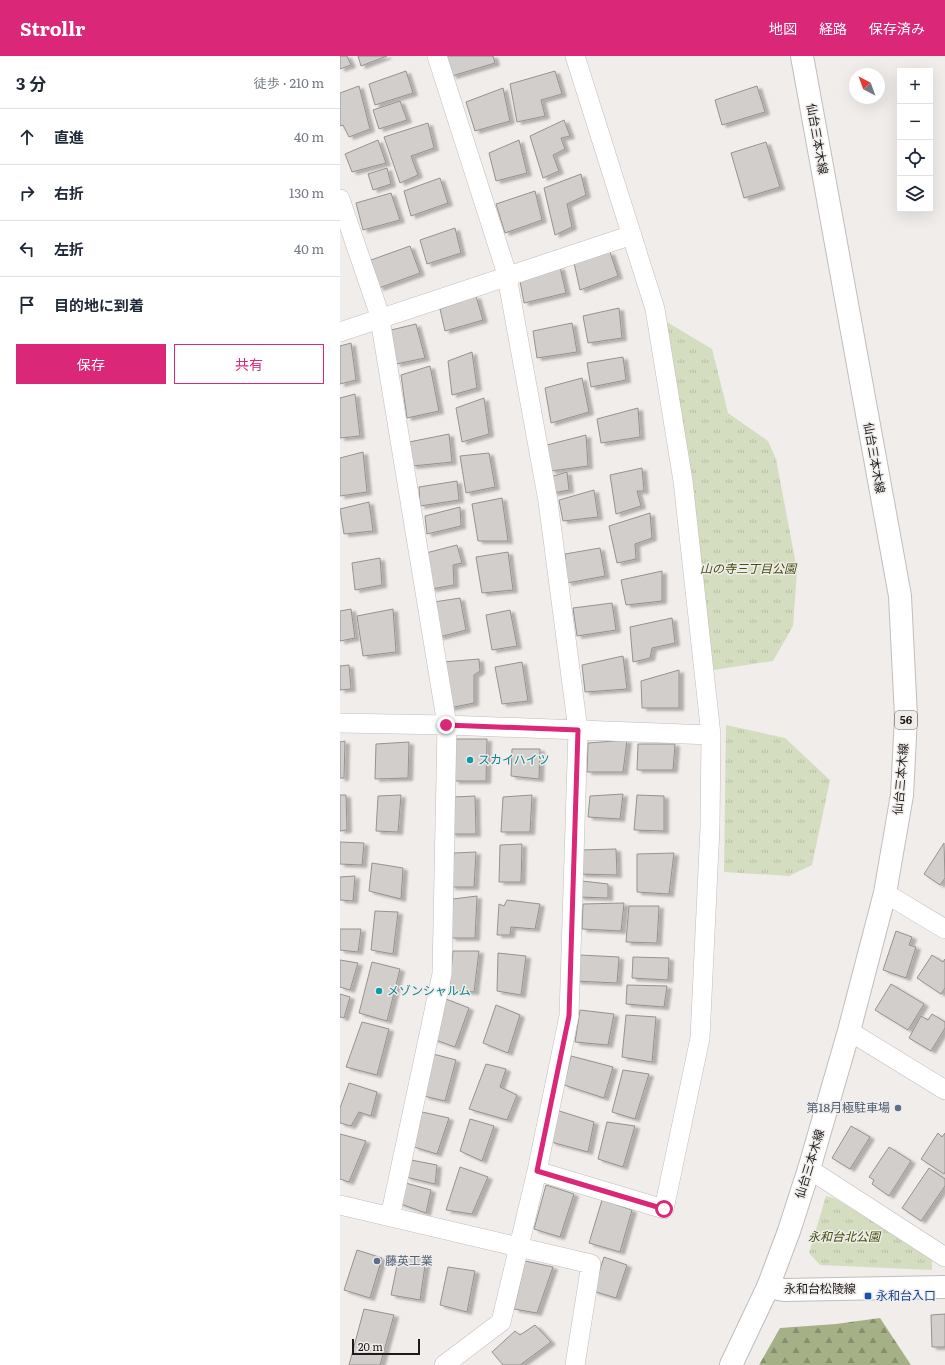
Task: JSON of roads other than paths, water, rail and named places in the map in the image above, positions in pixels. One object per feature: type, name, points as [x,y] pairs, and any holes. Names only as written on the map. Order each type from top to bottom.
[{"type":"main road","name":"仙台三本木線","points":[[731,1365],[768,1288],[809,1169],[849,1031],[885,893],[902,795],[906,717],[900,596],[802,56]]},
{"type":"main road","name":"永和台松陵線","points":[[768,1288],[784,1290],[945,1287]]},
{"type":"street","points":[[437,56],[508,277],[548,501],[578,730],[569,1016],[537,1171],[501,1322],[444,1365]]},
{"type":"street","points":[[537,1171],[664,1209],[700,1038],[710,827],[711,734],[683,482],[656,309],[575,56]]},
{"type":"street","points":[[340,199],[380,318],[446,725],[442,974],[390,1217]]},
{"type":"street","points":[[340,332],[632,235]]},
{"type":"street","points":[[340,722],[711,734]]},
{"type":"street","points":[[885,893],[945,929]]},
{"type":"street","points":[[849,1031],[945,1090]]},
{"type":"street","points":[[809,1169],[945,1257]]},
{"type":"street","points":[[340,1205],[591,1264],[574,1365]]},
{"type":"place","name":"スカイハイツ","points":[[470,760]]},
{"type":"place","name":"メゾンシャルム","points":[[379,991]]},
{"type":"place","name":"第18月極駐車場","points":[[898,1108]]},
{"type":"place","name":"藤英工業","points":[[377,1261]]},
{"type":"place","name":"永和台入口","points":[[868,1296]]},
{"type":"park label","name":"山の寺三丁目公園","points":[[748,569]]},
{"type":"park label","name":"永和台北公園","points":[[844,1237]]}]
